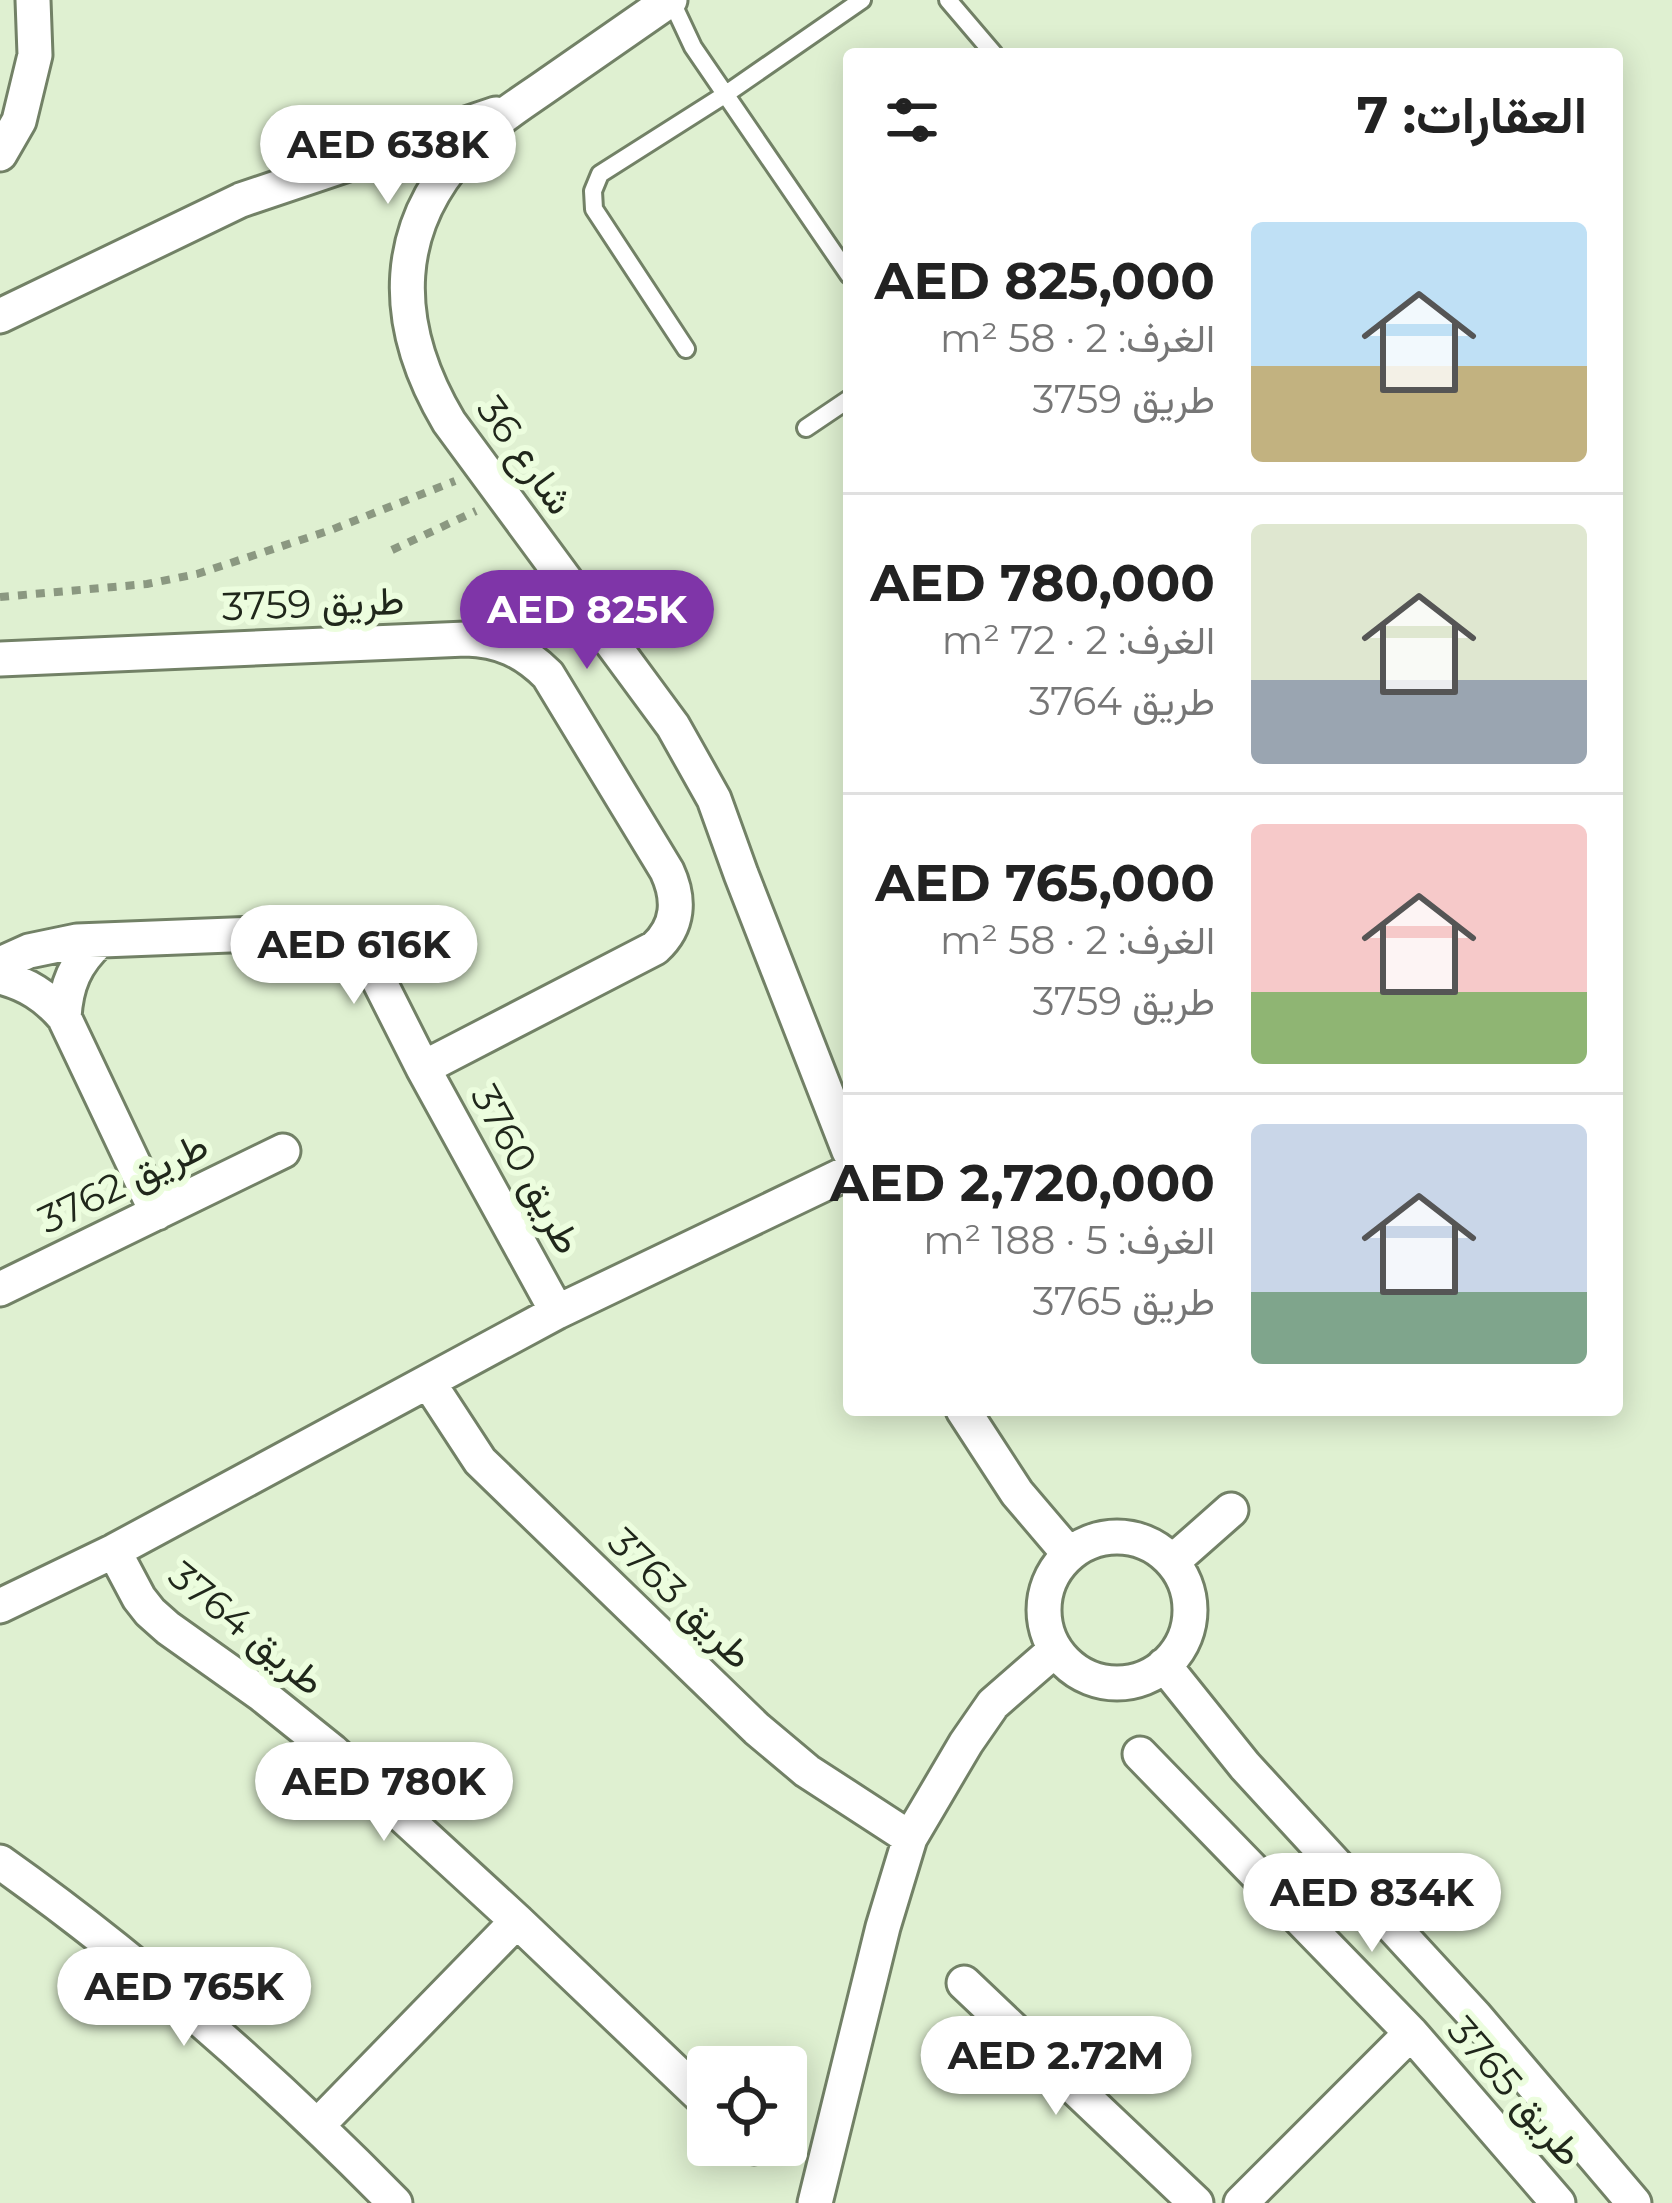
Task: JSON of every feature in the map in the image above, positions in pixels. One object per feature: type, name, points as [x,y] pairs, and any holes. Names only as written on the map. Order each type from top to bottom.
[{"type":"street","points":[[0,154],[19,121],[35,56],[33,0]]},
{"type":"street","name":"شارع 36","points":[[670,0],[476,138],[430,199],[411,245],[406,305],[430,392],[448,422],[696,763],[729,836],[843,1136]]},
{"type":"street","points":[[0,316],[242,200],[514,108]]},
{"type":"street","name":"طريق 3759","points":[[0,658],[485,639],[523,652],[536,663],[548,675],[667,871],[674,885],[675,916],[655,948],[423,1068]]},
{"type":"street","name":"طريق 3760","points":[[0,964],[53,945],[99,941],[332,932],[348,937],[364,952],[557,1312]]},
{"type":"street","points":[[64,1016],[71,976],[99,941]]},
{"type":"street","points":[[0,977],[35,990],[64,1016],[157,1213]]},
{"type":"street","name":"طريق 3762","points":[[0,1289],[283,1151]]},
{"type":"street","points":[[0,1606],[114,1551],[557,1312],[843,1175]]},
{"type":"street","name":"طريق 3763","points":[[429,1383],[480,1461],[757,1730],[808,1771],[910,1838]]},
{"type":"street","points":[[967,1416],[1017,1493],[1069,1554]]},
{"type":"street","points":[[1172,1562],[1231,1510]]},
{"type":"street","points":[[1122,1537],[1141,1540],[1172,1562],[1183,1577],[1190,1615],[1186,1634],[1164,1665],[1127,1682],[1107,1682],[1070,1666],[1055,1650],[1043,1610],[1046,1589],[1069,1554],[1103,1538],[1122,1537]]},
{"type":"street","name":"طريق 3764","points":[[114,1551],[150,1612],[332,1750],[687,2083]]},
{"type":"street","points":[[815,2203],[883,1927],[910,1838],[965,1742],[993,1704],[1055,1650]]},
{"type":"street","points":[[1164,1665],[1245,1766],[1475,2016],[1634,2203]]},
{"type":"street","name":"طريق 3765","points":[[1141,1754],[1411,2033],[1558,2203]]},
{"type":"street","points":[[0,1862],[206,2022],[395,2203]]},
{"type":"street","points":[[318,2125],[518,1921]]},
{"type":"street","points":[[964,1983],[1196,2203]]},
{"type":"street","name":"طريق 3765","points":[[1240,2203],[1411,2033]]},
{"type":"lane","points":[[670,0],[694,46],[843,265]]},
{"type":"lane","points":[[686,349],[594,209],[593,191],[600,174],[862,0]]},
{"type":"lane","points":[[947,0],[989,48]]},
{"type":"lane","points":[[806,428],[843,403]]},
{"type":"path","points":[[0,597],[147,584],[197,574],[331,530],[484,470]]},
{"type":"path","points":[[392,550],[505,497]]}]
